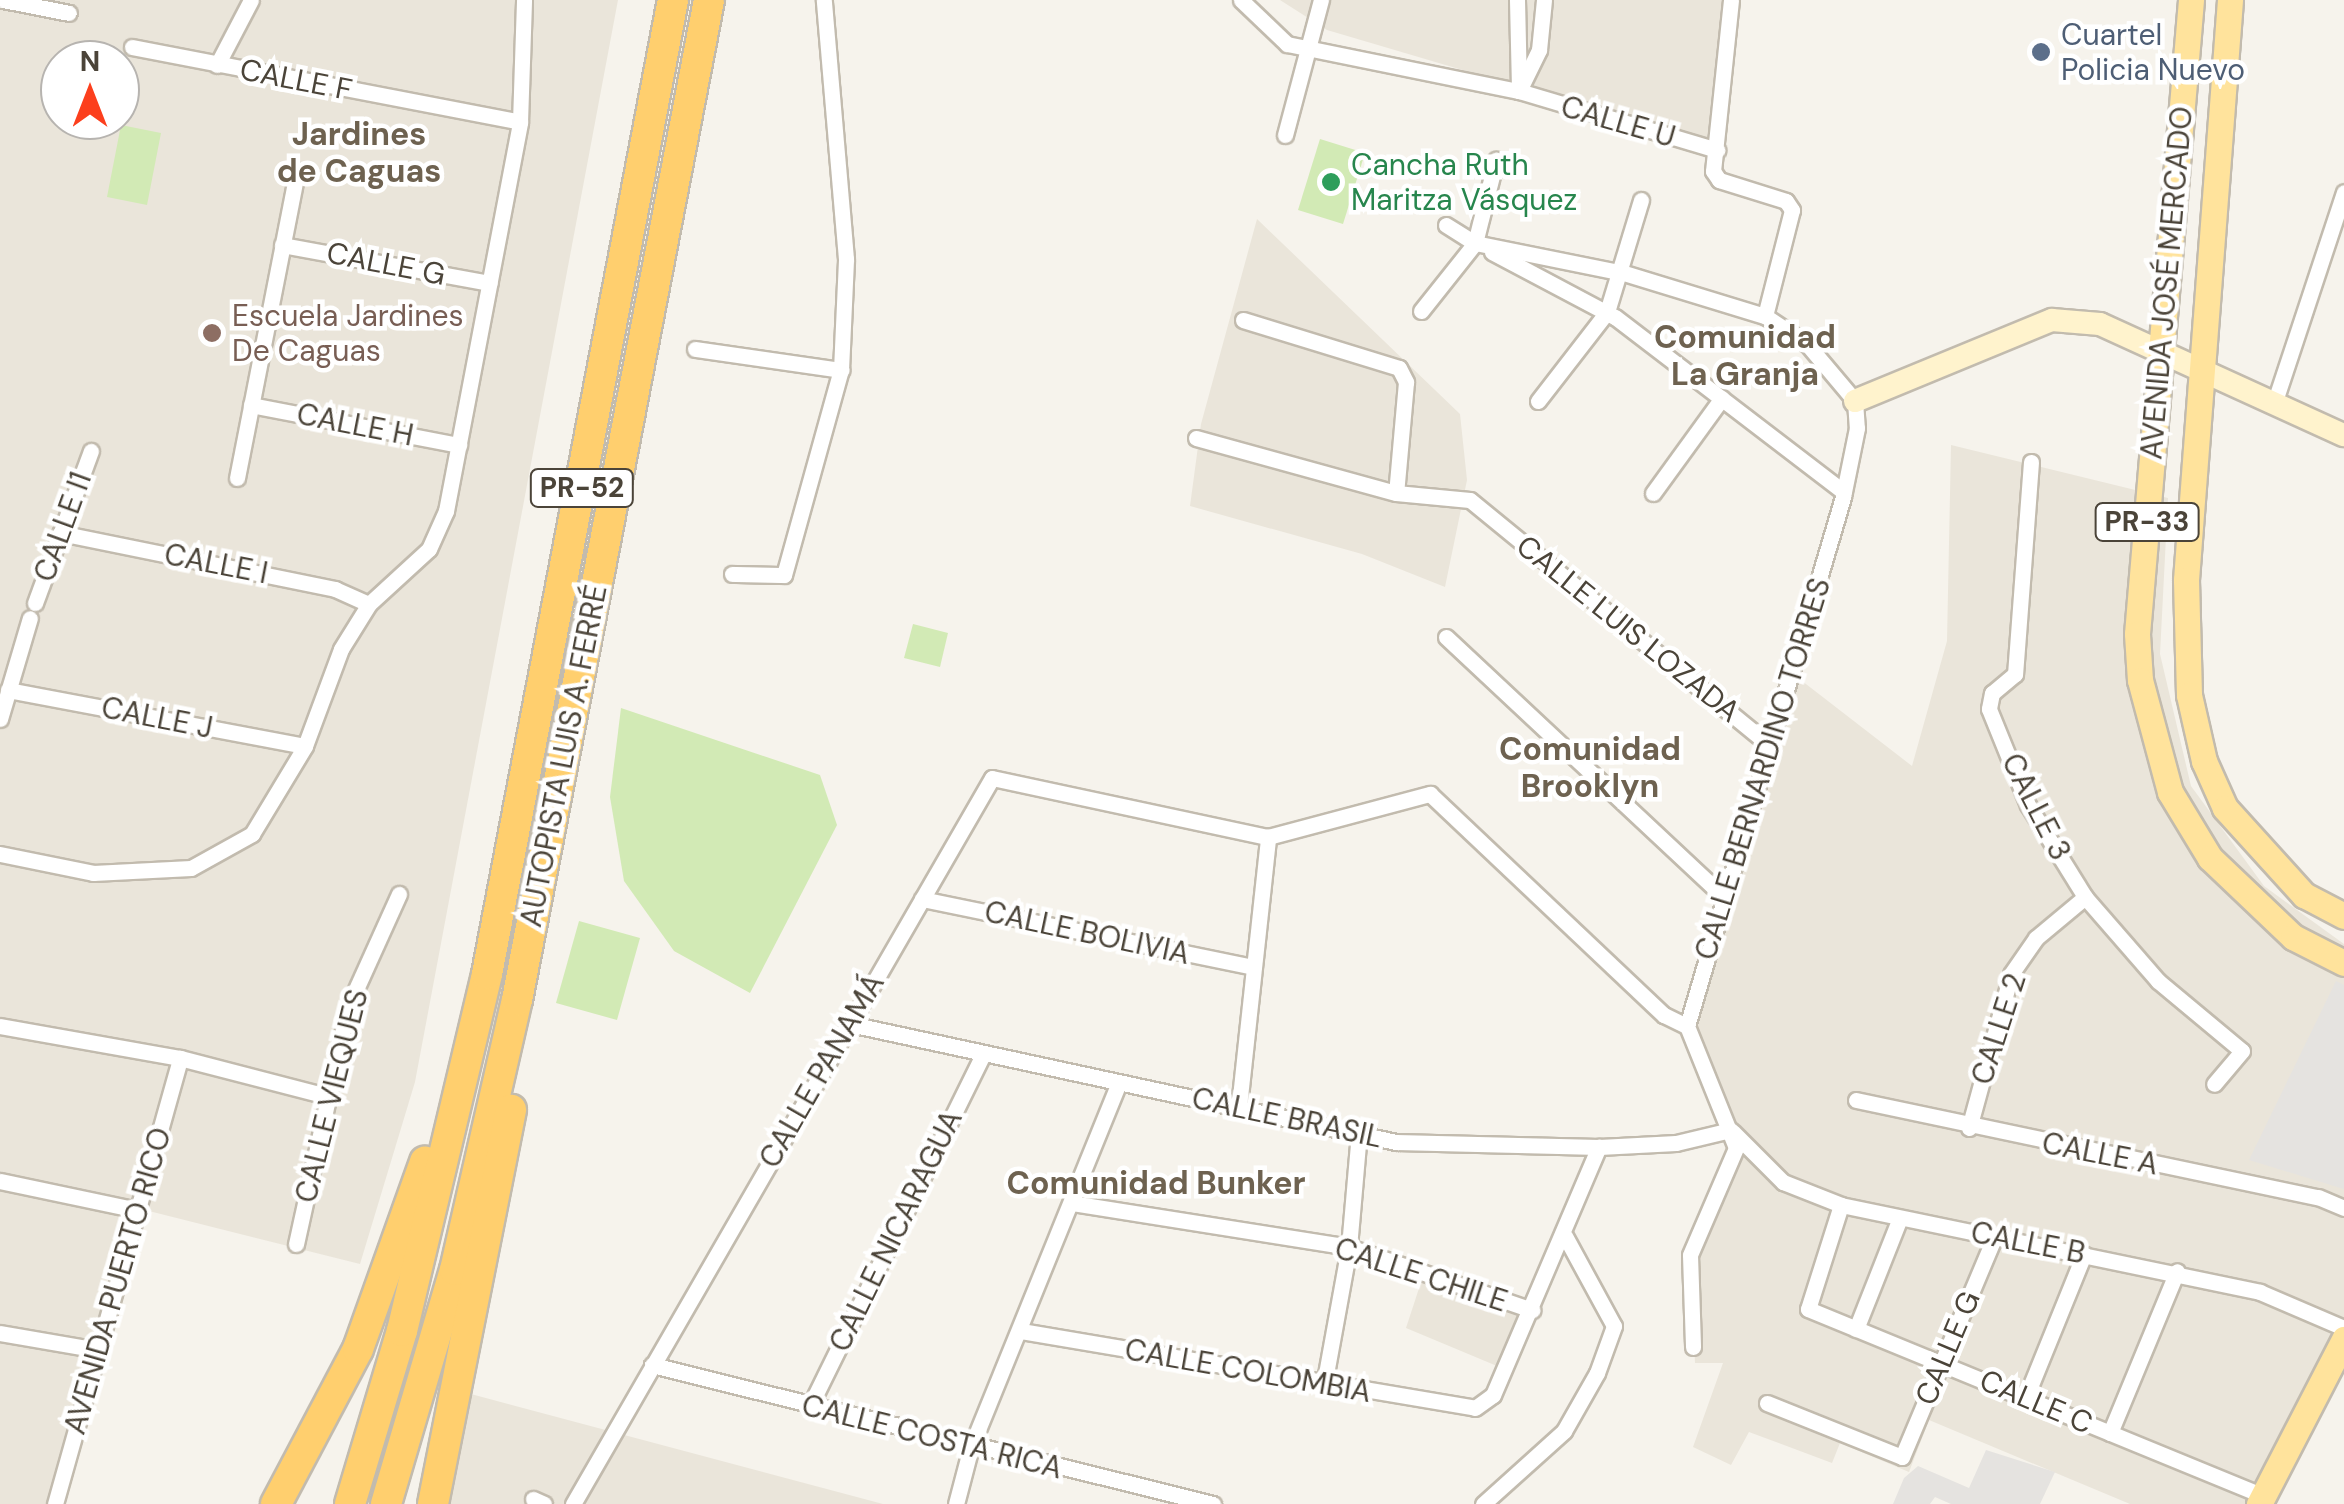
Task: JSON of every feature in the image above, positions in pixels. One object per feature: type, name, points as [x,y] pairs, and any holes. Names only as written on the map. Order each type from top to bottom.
[{"type":"highway","name":"AUTOPISTA LUIS A. FERRÉ","points":[[350,1504],[431,1220],[487,974],[672,0]]},
{"type":"highway","name":"AUTOPISTA LUIS A. FERRÉ","points":[[386,1504],[454,1270],[517,1000],[710,0]]},
{"type":"highway","points":[[276,1504],[388,1277],[487,974]]},
{"type":"highway","points":[[433,1504],[511,1114],[517,1000]]},
{"type":"main road","name":"AVENIDA JOSÉ MERCADO","points":[[2191,0],[2138,634],[2150,733],[2170,792],[2210,858],[2293,937],[2344,963]]},
{"type":"main road","name":"AVENIDA JOSÉ MERCADO","points":[[2230,0],[2184,642],[2204,762],[2225,808],[2253,846],[2304,895],[2344,916]]},
{"type":"main road","points":[[2262,1500],[2344,1340]]},
{"type":"street","points":[[3,0],[70,13]]},
{"type":"street","points":[[217,65],[251,0]]},
{"type":"street","points":[[0,854],[93,873],[191,868],[252,834],[305,746],[341,649],[369,604],[429,548],[446,511],[520,122],[524,0]]},
{"type":"street","points":[[732,574],[784,575],[841,370],[846,259],[824,0]]},
{"type":"street","name":"CALLE U","points":[[1241,0],[1287,44],[1519,91],[1717,150]]},
{"type":"street","points":[[1285,135],[1312,51],[1322,0]]},
{"type":"street","points":[[1517,0],[1519,91]]},
{"type":"street","points":[[1519,91],[1539,50],[1544,0]]},
{"type":"street","points":[[1731,0],[1713,171],[1720,180],[1786,201],[1792,210],[1765,316]]},
{"type":"street","name":"CALLE F","points":[[140,49],[520,122]]},
{"type":"street","points":[[1422,312],[1475,243],[1496,160]]},
{"type":"street","points":[[237,478],[297,171]]},
{"type":"street","points":[[2274,404],[2340,215],[2344,192]]},
{"type":"street","points":[[1538,402],[1607,312],[1624,273],[1641,200]]},
{"type":"street","points":[[1446,226],[1607,312],[1844,492]]},
{"type":"street","points":[[1475,243],[1624,273],[1765,316],[1807,344],[1855,402],[2052,320],[2100,324],[2344,435]]},
{"type":"street","name":"CALLE G","points":[[282,245],[490,283]]},
{"type":"street","points":[[1196,438],[1396,493],[1406,382],[1399,368],[1243,320]]},
{"type":"street","points":[[695,350],[841,370]]},
{"type":"street","points":[[1653,493],[1722,398]]},
{"type":"street","name":"CALLE BERNARDINO TORRES","points":[[1687,1026],[1844,492],[1855,402]]},
{"type":"street","name":"CALLE H","points":[[251,405],[459,445]]},
{"type":"street","name":"CALLE I1","points":[[0,719],[32,610],[91,451]]},
{"type":"street","name":"CALLE 3","points":[[2031,462],[2015,674],[1992,693],[1989,708],[2028,805],[2085,897],[2158,981],[2242,1050],[2214,1084]]},
{"type":"street","name":"CALLE LUIS LOZADA","points":[[1396,493],[1470,500],[1771,746]]},
{"type":"street","name":"CALLE I","points":[[60,533],[335,588],[369,604]]},
{"type":"street","points":[[1446,637],[1724,897]]},
{"type":"street","name":"CALLE J","points":[[8,690],[305,746]]},
{"type":"street","name":"CALLE PANAMÁ","points":[[572,1504],[992,778],[1268,837]]},
{"type":"street","points":[[1239,1106],[1268,837],[1430,794],[1664,1015],[1687,1026],[1736,1148],[1690,1254],[1693,1346]]},
{"type":"street","name":"CALLE VIEQUES","points":[[296,1244],[348,1007],[398,894]]},
{"type":"street","name":"CALLE 2","points":[[1968,1128],[2011,974],[2036,938],[2085,897]]},
{"type":"street","name":"CALLE BOLIVIA","points":[[922,899],[1252,967]]},
{"type":"street","name":"CALLE BRASIL","points":[[850,1024],[1396,1142],[1599,1147],[1676,1143],[1730,1130]]},
{"type":"street","points":[[0,1026],[180,1058],[327,1096]]},
{"type":"street","name":"CALLE NICARAGUA","points":[[809,1408],[983,1055]]},
{"type":"street","name":"AVENIDA PUERTO RICO","points":[[56,1504],[180,1058]]},
{"type":"street","points":[[956,1504],[970,1447],[1021,1332],[1119,1083]]},
{"type":"street","name":"CALLE A","points":[[1856,1100],[1968,1128],[2318,1196],[2344,1208]]},
{"type":"street","name":"CALLE B","points":[[1730,1130],[1783,1182],[1841,1205],[2177,1271],[2260,1292],[2344,1328]]},
{"type":"street","points":[[1324,1385],[1349,1248],[1359,1134]]},
{"type":"street","points":[[1532,1310],[1566,1236],[1599,1147]]},
{"type":"street","points":[[0,1181],[138,1210]]},
{"type":"street","name":"CALLE CHILE","points":[[1072,1203],[1349,1248],[1532,1310]]},
{"type":"street","name":"CALLE C","points":[[1841,1205],[1808,1309],[2026,1397],[2262,1500]]},
{"type":"street","points":[[1856,1329],[1900,1218]]},
{"type":"street","points":[[1482,1504],[1564,1431],[1597,1373],[1614,1326],[1566,1236]]},
{"type":"street","name":"CALLE G","points":[[1767,1402],[1902,1457],[1994,1238]]},
{"type":"street","points":[[2026,1397],[2084,1254]]},
{"type":"street","points":[[2110,1433],[2177,1271]]},
{"type":"street","name":"CALLE COLOMBIA","points":[[1021,1332],[1475,1408],[1492,1396],[1532,1310]]},
{"type":"street","points":[[0,1333],[98,1350]]},
{"type":"street","name":"CALLE COSTA RICA","points":[[652,1365],[809,1408],[1212,1504]]},
{"type":"shaded area","points":[[0,0],[618,0],[415,1082],[360,1264],[137,1208],[54,1504],[0,1504]]},
{"type":"shaded area","points":[[1280,0],[1727,0],[1716,145],[1327,30]]},
{"type":"shaded area","points":[[1257,219],[1460,414],[1467,480],[1445,587],[1362,554],[1190,506],[1201,424]]},
{"type":"shaded area","points":[[1951,445],[2168,498],[2160,654],[2191,786],[2264,886],[2344,944],[2344,1337],[2252,1504],[2130,1504],[1929,1420],[1909,1472],[1840,1443],[1832,1463],[1749,1432],[1731,1465],[1693,1447],[1723,1363],[1695,1363],[1690,1252],[1735,1145],[1684,1032],[1793,674],[1912,766],[1947,641]]},
{"type":"shaded area","points":[[2336,981],[2344,985],[2344,1189],[2249,1160]]},
{"type":"shaded area","points":[[1425,1270],[1520,1309],[1497,1366],[1406,1328]]},
{"type":"shaded area","points":[[456,1390],[883,1504],[432,1504]]},
{"type":"shaded area","points":[[1986,1450],[2055,1472],[2040,1504],[1951,1504],[1935,1497],[1930,1504],[1893,1504],[1904,1478],[1918,1466],[1969,1488]]},
{"type":"green space","points":[[140,129],[161,133],[147,205],[107,197],[118,140],[140,140]]},
{"type":"green space","name":"Cancha Ruth Maritza Vásquez","points":[[1320,139],[1365,153],[1343,224],[1298,210]]},
{"type":"green space","points":[[913,624],[948,633],[940,667],[904,658]]},
{"type":"green space","points":[[621,708],[820,775],[837,825],[750,993],[674,951],[624,881],[610,797]]},
{"type":"green space","points":[[579,921],[640,938],[617,1020],[556,1003]]},
{"type":"place","name":"Cuartel Policia Nuevo","points":[[2041,52]]},
{"type":"place","name":"Cancha Ruth Maritza Vásquez","points":[[1331,182]]},
{"type":"place","name":"Escuela Jardines De Caguas","points":[[212,333]]},
{"type":"district","name":"Jardines de Caguas","points":[[359,154]]},
{"type":"district","name":"Comunidad La Granja","points":[[1745,356]]},
{"type":"district","name":"Comunidad Brooklyn","points":[[1590,768]]},
{"type":"district","name":"Comunidad Bunker","points":[[1156,1183]]}]
